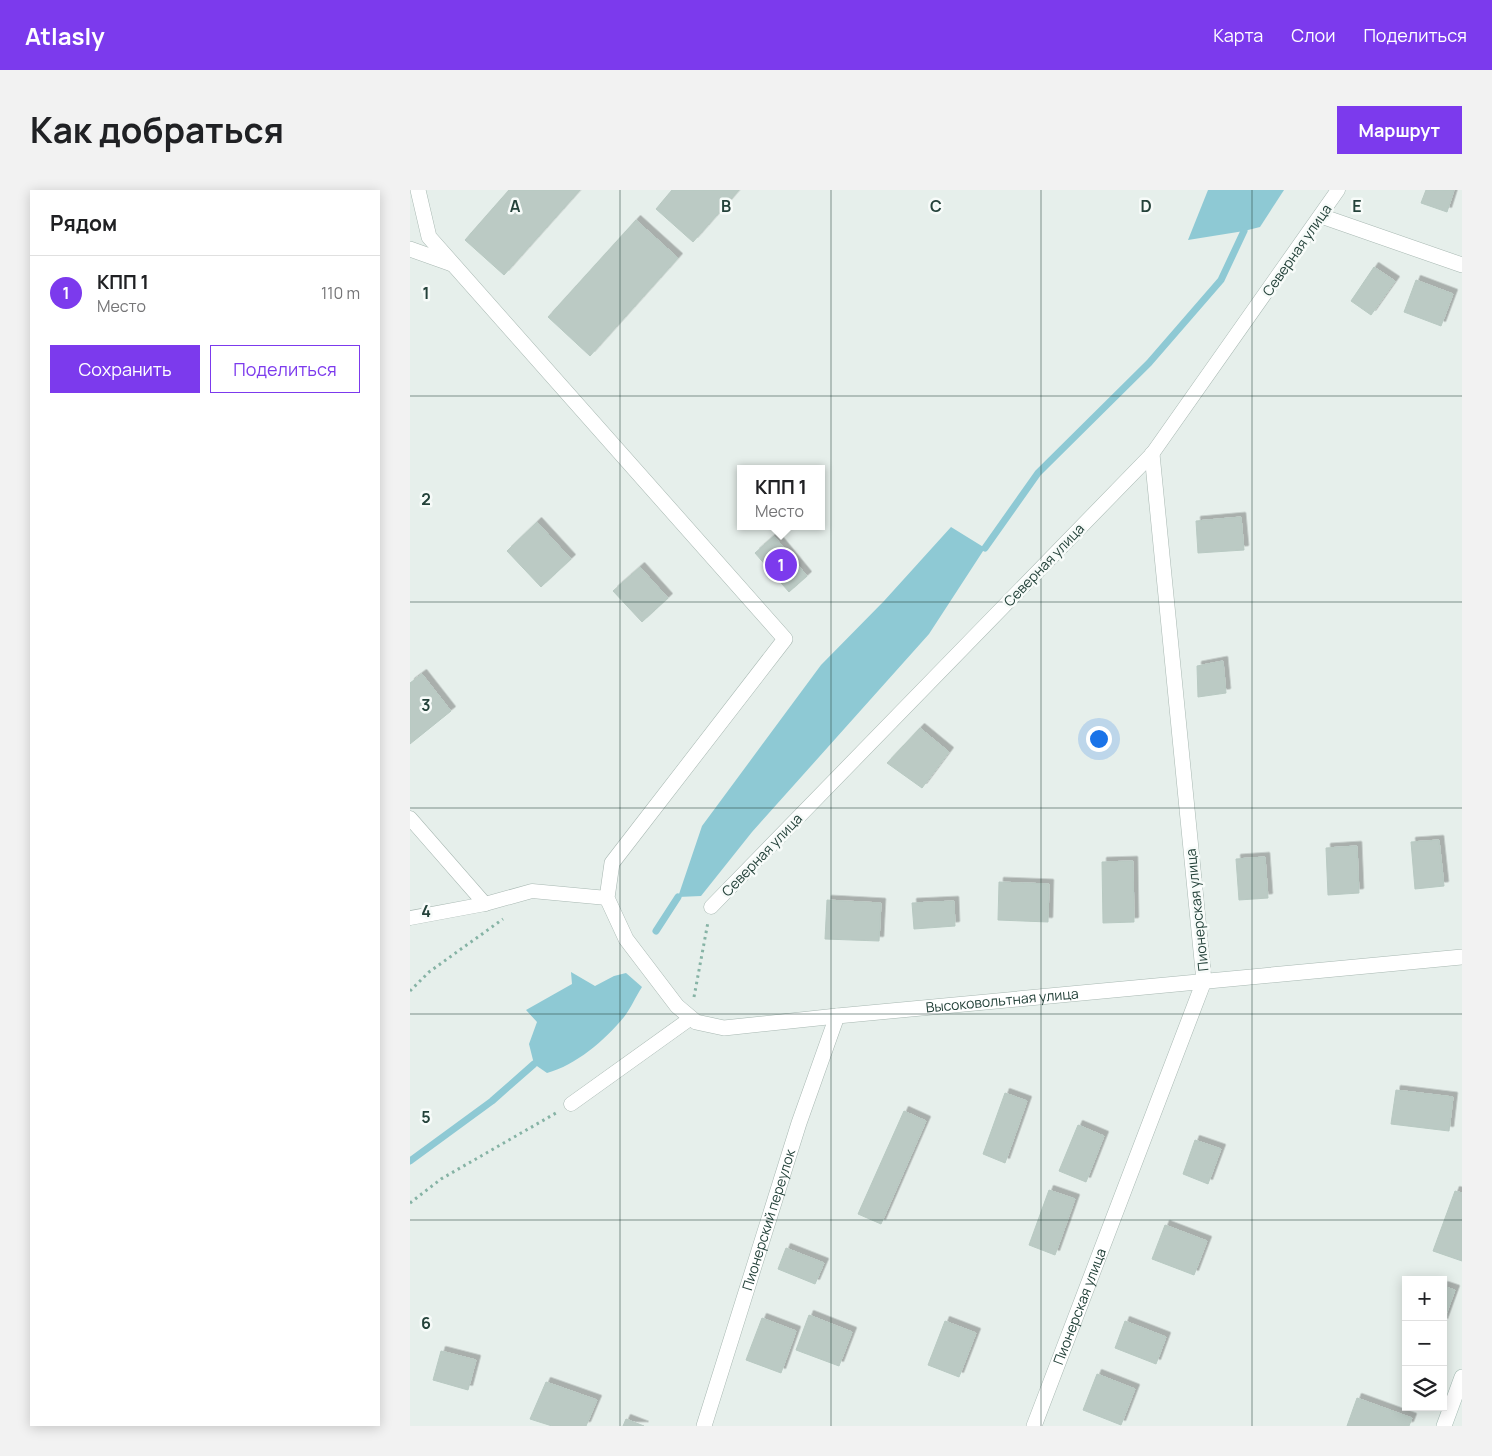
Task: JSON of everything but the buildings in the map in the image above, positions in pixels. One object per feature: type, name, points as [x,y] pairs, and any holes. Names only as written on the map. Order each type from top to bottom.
[{"type":"street","points":[[418,190],[428,237],[785,639],[612,863],[607,898]]},
{"type":"street","points":[[1321,216],[1462,265]]},
{"type":"street","points":[[410,249],[454,265]]},
{"type":"street","name":"Пионерская улица","points":[[1034,1426],[1204,981],[1152,454]]},
{"type":"street","name":"Высоковольтная улица","points":[[607,898],[626,938],[677,1006],[696,1022],[724,1028],[1462,957]]},
{"type":"street","name":"Пионерский переулок","points":[[704,1426],[800,1123],[837,1016]]},
{"type":"street","points":[[1444,1426],[1462,1377]]},
{"type":"lane","name":"Северная улица","points":[[711,907],[1152,454],[1338,190]]},
{"type":"lane","points":[[410,818],[485,904]]},
{"type":"lane","points":[[410,918],[485,904],[532,891],[607,898]]},
{"type":"lane","points":[[571,1104],[691,1018]]},
{"type":"path","points":[[695,997],[711,907]]},
{"type":"path","points":[[410,991],[429,972],[466,943],[508,916]]},
{"type":"path","points":[[410,1203],[442,1179],[571,1104]]},
{"type":"water","points":[[1208,190],[1284,190],[1260,227],[1188,240]]},
{"type":"water","points":[[951,527],[985,548],[929,634],[752,832],[701,896],[678,897],[702,826],[821,665],[884,601]]},
{"type":"water","points":[[571,972],[595,986],[614,976],[626,973],[642,987],[629,1010],[608,1035],[579,1058],[547,1073],[534,1064],[529,1044],[537,1022],[526,1010],[572,984]]},
{"type":"waterway","points":[[985,548],[1038,473],[1149,363],[1221,280],[1244,231]]},
{"type":"waterway","points":[[656,931],[678,897]]},
{"type":"waterway","points":[[410,1161],[492,1101],[534,1064]]},
{"type":"place","name":"КПП 1","points":[[781,565]]}]
